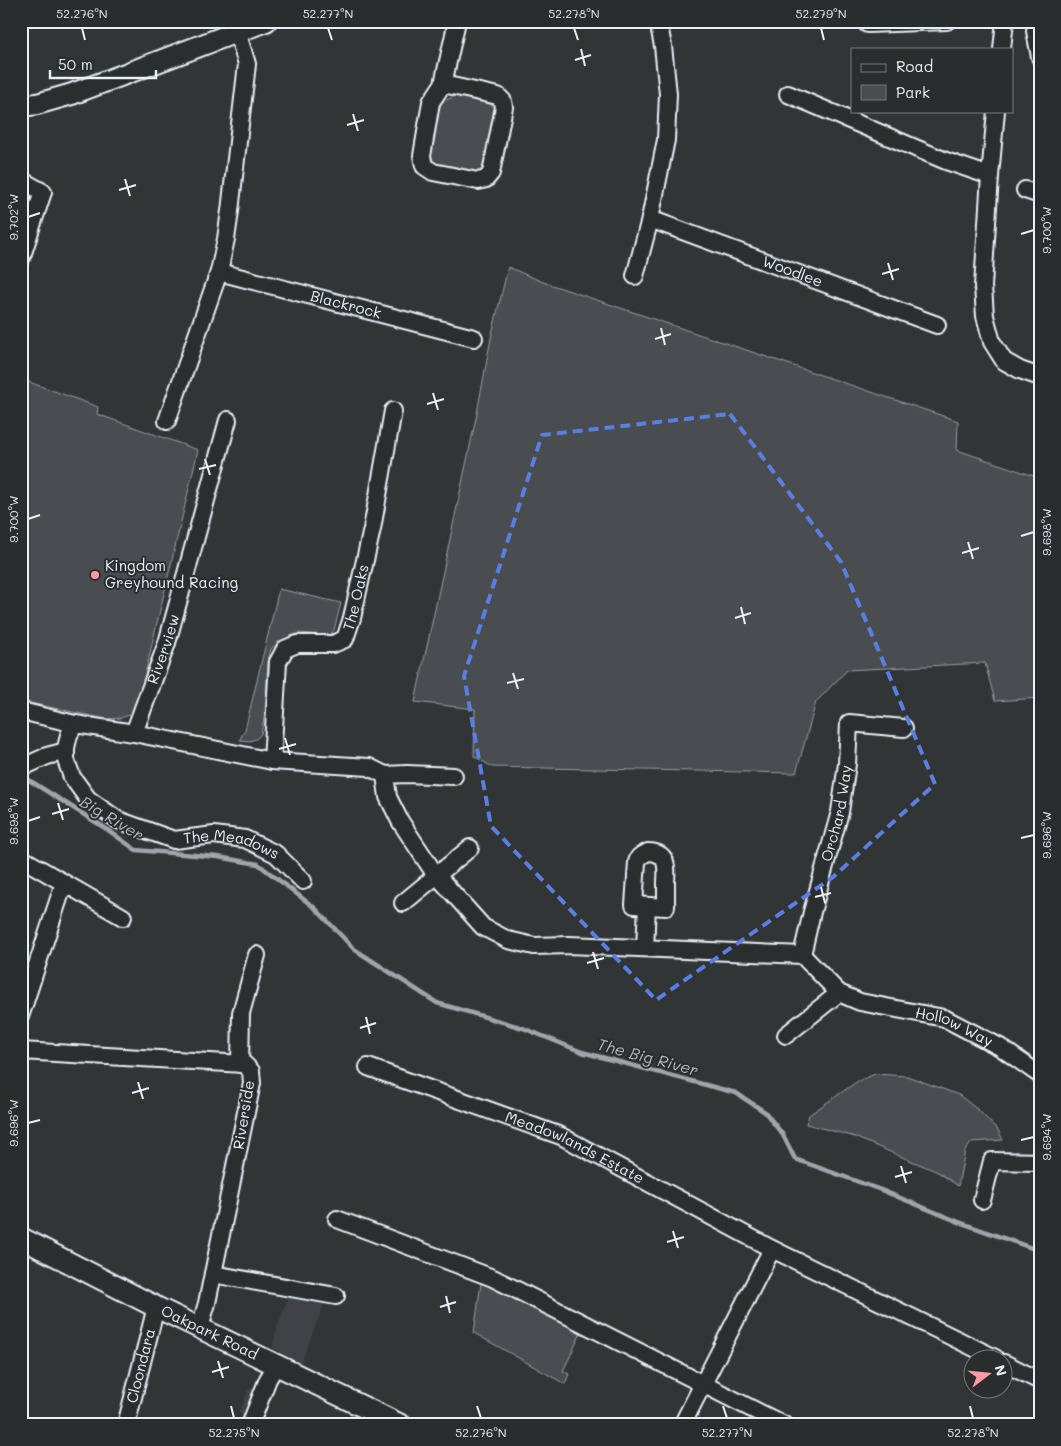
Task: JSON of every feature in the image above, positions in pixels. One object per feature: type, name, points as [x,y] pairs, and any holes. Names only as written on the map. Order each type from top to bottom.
[{"type":"main road","points":[[21,106],[37,104],[72,94],[266,21]]},
{"type":"main road","name":"Oakpark Road","points":[[21,1238],[156,1307],[401,1425]]},
{"type":"street","points":[[443,84],[498,96],[503,101],[504,107],[491,173],[486,178],[478,181],[433,172],[424,166],[422,156],[431,102],[443,84],[457,21]]},
{"type":"street","points":[[635,276],[650,219],[666,140],[668,94],[663,46],[658,21]]},
{"type":"street","points":[[867,24],[947,21]]},
{"type":"street","points":[[1002,48],[1005,21]]},
{"type":"street","points":[[1036,21],[1035,31],[1040,57]]},
{"type":"street","points":[[167,420],[219,272],[230,211],[247,64],[238,31]]},
{"type":"street","points":[[788,94],[946,161],[990,176]]},
{"type":"street","points":[[996,112],[983,286],[985,316],[992,342],[1004,361],[1020,370],[1040,377]]},
{"type":"street","points":[[21,180],[43,192],[21,258]]},
{"type":"street","name":"Woodlee","points":[[650,219],[937,325]]},
{"type":"street","name":"Blackrock","points":[[219,272],[474,338]]},
{"type":"street","name":"The Oaks","points":[[272,761],[278,662],[285,649],[297,644],[333,644],[345,639],[352,618],[370,538],[393,411]]},
{"type":"street","name":"Riverview","points":[[134,733],[167,642],[228,420]]},
{"type":"street","points":[[21,711],[75,724],[134,733],[272,761],[369,767],[385,775],[454,776]]},
{"type":"street","name":"Orchard Way","points":[[802,955],[840,812],[847,764],[849,723],[904,728]]},
{"type":"street","points":[[22,768],[47,756],[66,751],[75,724]]},
{"type":"street","name":"The Meadows","points":[[66,751],[66,760],[72,777],[88,799],[118,820],[174,840],[214,835],[245,839],[276,854],[303,881]]},
{"type":"street","points":[[385,775],[388,797],[400,821],[437,875],[483,927],[508,940],[534,946],[569,945],[802,955],[839,993],[786,1035]]},
{"type":"street","points":[[403,903],[470,848]]},
{"type":"street","points":[[21,858],[123,917]]},
{"type":"street","points":[[21,1014],[64,883]]},
{"type":"street","points":[[645,948],[647,906]]},
{"type":"street","points":[[240,1064],[240,1013],[257,955]]},
{"type":"street","name":"Hollow Way","points":[[839,993],[860,1002],[944,1018],[1000,1047],[1040,1075]]},
{"type":"street","name":"Riverside","points":[[21,1051],[244,1064],[251,1071],[252,1083],[207,1303],[200,1327]]},
{"type":"street","name":"Meadowlands Estate","points":[[368,1067],[561,1136],[772,1249],[975,1348]]},
{"type":"street","points":[[982,1200],[992,1161],[1040,1162]]},
{"type":"street","points":[[337,1219],[493,1278],[784,1425]]},
{"type":"street","points":[[682,1425],[772,1249]]},
{"type":"street","points":[[213,1274],[336,1296]]},
{"type":"street","name":"Cloondara","points":[[126,1425],[156,1307]]},
{"type":"street","points":[[250,1425],[268,1379],[277,1364]]},
{"type":"street","points":[[1014,1368],[1040,1381]]},
{"type":"highlighted area","points":[[730,414],[841,562],[935,784],[833,877],[656,1000],[491,826],[464,676],[542,435]]},
{"type":"shaded area","points":[[290,1292],[324,1304],[301,1363],[272,1348]]},
{"type":"shaded area","points":[[249,1388],[259,1393],[250,1417],[239,1413]]},
{"type":"green space","points":[[455,96],[482,101],[496,109],[487,169],[482,173],[476,174],[438,165],[433,162],[431,154],[440,106],[442,102]]},
{"type":"green space","points":[[508,267],[543,282],[958,421],[957,450],[1040,478],[1040,698],[995,701],[985,663],[847,670],[816,702],[796,773],[492,767],[474,756],[475,709],[415,702],[476,418],[491,338]]},
{"type":"green space","name":"Kingdom Greyhound Racing","points":[[21,379],[98,407],[97,414],[198,450],[136,712],[121,718],[106,719],[21,701]]},
{"type":"green space","points":[[279,589],[341,603],[334,630],[331,634],[299,633],[279,642],[271,649],[268,660],[265,713],[261,734],[256,739],[250,741],[240,740],[245,730]]},
{"type":"green space","points":[[875,1074],[907,1076],[959,1095],[978,1110],[998,1130],[1003,1140],[972,1142],[965,1151],[958,1186],[938,1172],[852,1136],[806,1124],[809,1115],[858,1081]]},
{"type":"green space","points":[[481,1283],[508,1292],[582,1331],[563,1371],[569,1374],[565,1384],[474,1333]]},
{"type":"waterway","name":"The Big River","points":[[21,775],[136,850],[218,857],[258,864],[315,908],[354,949],[437,1003],[523,1028],[582,1052],[736,1093],[765,1112],[783,1135],[795,1159],[1040,1251]]},
{"type":"place","name":"Kingdom Greyhound Racing","points":[[95,575]]},
{"type":"water label","name":"Big River","points":[[112,818]]}]
